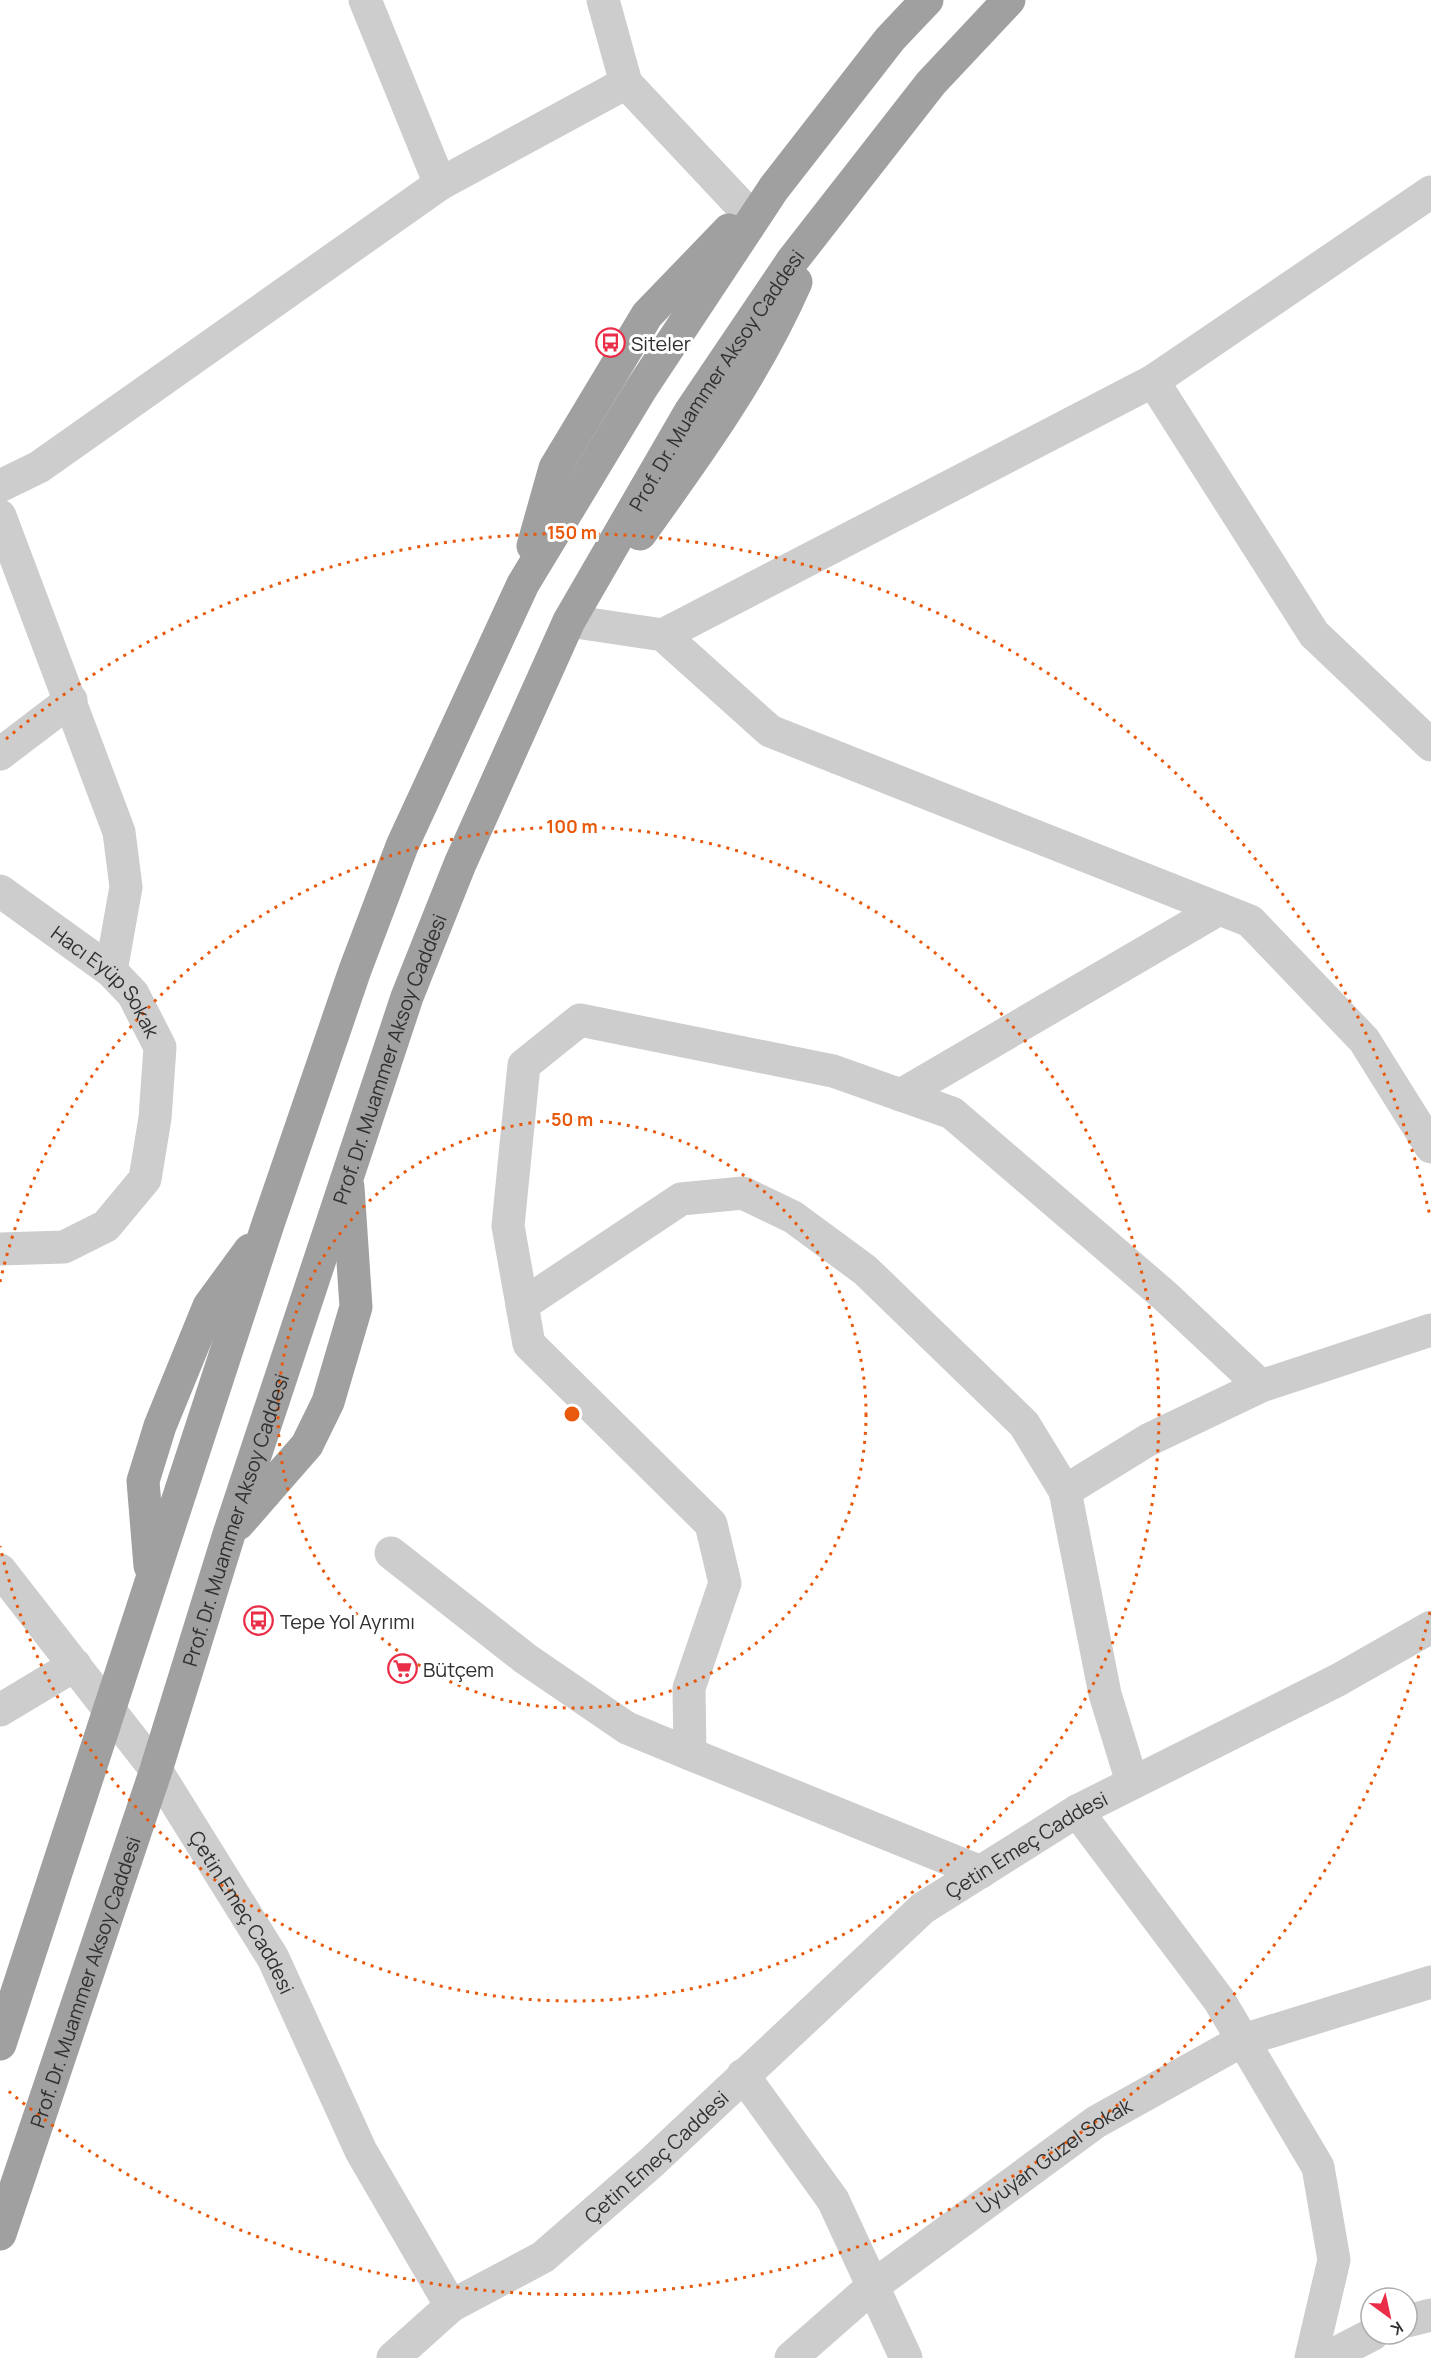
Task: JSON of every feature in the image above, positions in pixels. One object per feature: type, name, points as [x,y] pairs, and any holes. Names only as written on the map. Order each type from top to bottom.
[{"type":"highway","points":[[0,2044],[268,1224],[355,970],[402,846],[523,584],[641,389],[774,188],[890,39],[927,0]]},
{"type":"highway","name":"Prof. Dr. Muammer Aksoy Caddesi","points":[[0,2234],[156,1770],[229,1534],[416,975],[460,864],[569,621],[594,574],[690,412],[792,261],[931,83],[1009,0]]},
{"type":"highway","points":[[523,584],[555,468],[647,315],[710,248],[774,188]]},
{"type":"highway","points":[[229,1534],[308,1445],[328,1402],[356,1307],[348,1173]]},
{"type":"street","points":[[365,0],[440,184]]},
{"type":"street","points":[[603,0],[626,83],[748,213]]},
{"type":"street","points":[[0,486],[39,467],[440,184],[626,83]]},
{"type":"street","points":[[663,635],[1153,381],[1428,199]]},
{"type":"street","points":[[1153,381],[1314,634],[1431,745]]},
{"type":"street","points":[[0,516],[119,832],[126,887],[111,971]]},
{"type":"street","points":[[569,621],[663,635],[770,731],[1250,921],[1364,1040],[1431,1147]]},
{"type":"street","points":[[0,754],[71,700]]},
{"type":"street","name":"Hacı Eyüp Sokak","points":[[0,891],[111,971],[133,994],[160,1047],[155,1118],[145,1179],[106,1226],[64,1247],[0,1249]]},
{"type":"street","points":[[901,1095],[1219,909]]},
{"type":"street","points":[[690,1754],[689,1688],[725,1583],[711,1524],[529,1344],[508,1226],[524,1065],[580,1020],[833,1071],[952,1113],[1164,1295],[1261,1386]]},
{"type":"street","points":[[522,1305],[681,1199],[743,1193],[793,1217],[866,1270],[1024,1424],[1065,1491],[1105,1694],[1132,1782]]},
{"type":"street","points":[[1065,1491],[1148,1440],[1261,1386],[1431,1330]]},
{"type":"street","points":[[391,1553],[526,1659],[627,1728],[981,1872]]},
{"type":"street","name":"Çetin Emeç Caddesi","points":[[0,1570],[156,1770],[273,1958],[361,2151],[451,2306],[543,2257],[651,2163],[923,1908],[1077,1810],[1338,1680],[1431,1627]]},
{"type":"street","points":[[0,1710],[75,1665]]},
{"type":"street","points":[[1077,1810],[1219,2000],[1318,2167],[1334,2260],[1311,2358]]},
{"type":"street","name":"Uyuyan Güzel Sokak","points":[[791,2358],[873,2286],[1096,2122],[1243,2040],[1431,1982]]},
{"type":"street","points":[[743,2075],[832,2200],[906,2358]]},
{"type":"street","points":[[393,2358],[451,2306]]},
{"type":"street","points":[[1327,2358],[1359,2341]]},
{"type":"place","name":"Siteler","points":[[610,343]]},
{"type":"place","name":"Tepe Yol Ayrımı","points":[[259,1621]]},
{"type":"place","name":"Bütçem","points":[[402,1669]]}]
